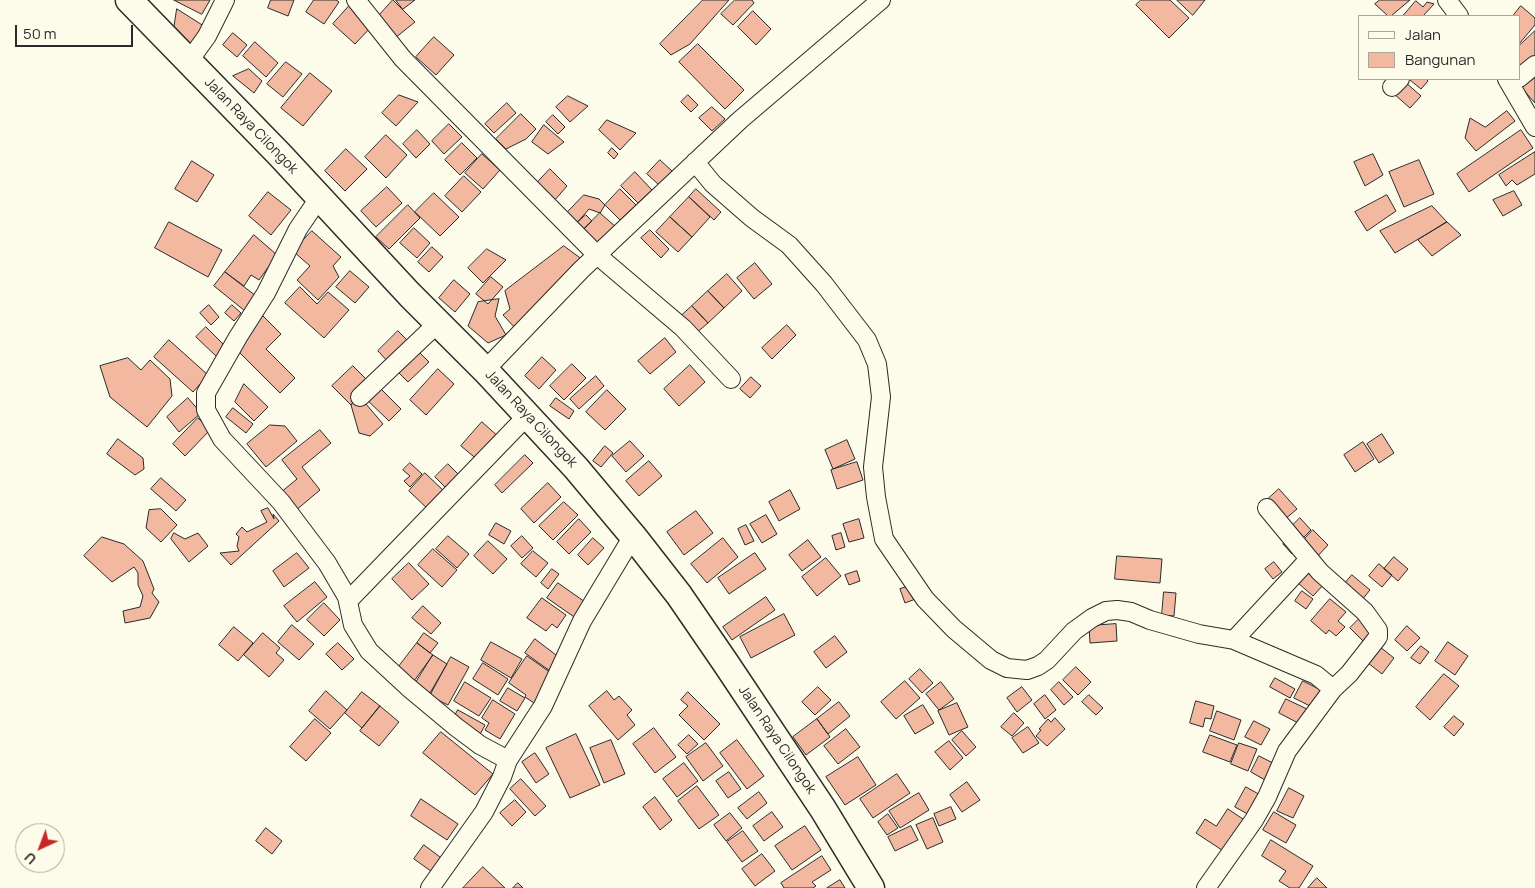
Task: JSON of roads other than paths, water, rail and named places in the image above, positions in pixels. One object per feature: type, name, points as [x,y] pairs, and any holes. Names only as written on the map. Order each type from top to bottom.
[{"type":"highway","name":"Jalan Raya Cilongok","points":[[129,0],[485,370],[576,468],[633,536],[679,595],[727,665],[823,809],[871,888]]},
{"type":"street","points":[[189,61],[207,36],[225,0]]},
{"type":"street","points":[[356,0],[403,59],[597,255],[683,328],[731,378]]},
{"type":"street","points":[[485,370],[597,255],[695,162],[740,120],[881,0]]},
{"type":"street","points":[[1446,0],[1458,15]]},
{"type":"street","points":[[1520,76],[1535,65]]},
{"type":"street","points":[[1514,80],[1535,127]]},
{"type":"street","points":[[695,162],[713,184],[752,218],[789,245],[834,297],[867,340],[877,364],[881,397],[873,467],[876,498],[884,539],[925,599],[954,629],[991,660],[1007,668],[1027,670],[1038,666],[1074,631],[1092,618],[1106,611],[1116,610],[1130,612],[1198,634],[1234,640],[1316,675],[1333,689]]},
{"type":"street","points":[[319,198],[298,229],[266,293],[206,393],[206,410],[222,439],[275,495],[310,539],[341,585],[348,601],[353,625],[369,651],[456,727],[508,760]]},
{"type":"street","points":[[360,397],[438,323]]},
{"type":"street","points":[[348,601],[527,416]]},
{"type":"street","points":[[1206,888],[1236,847],[1267,797],[1287,751],[1333,689],[1378,637],[1378,630],[1365,612],[1342,593],[1309,559],[1267,508]]},
{"type":"street","points":[[437,885],[484,812],[502,777],[508,760],[543,706],[582,621],[633,536]]},
{"type":"street","points":[[1234,640],[1309,559]]}]
